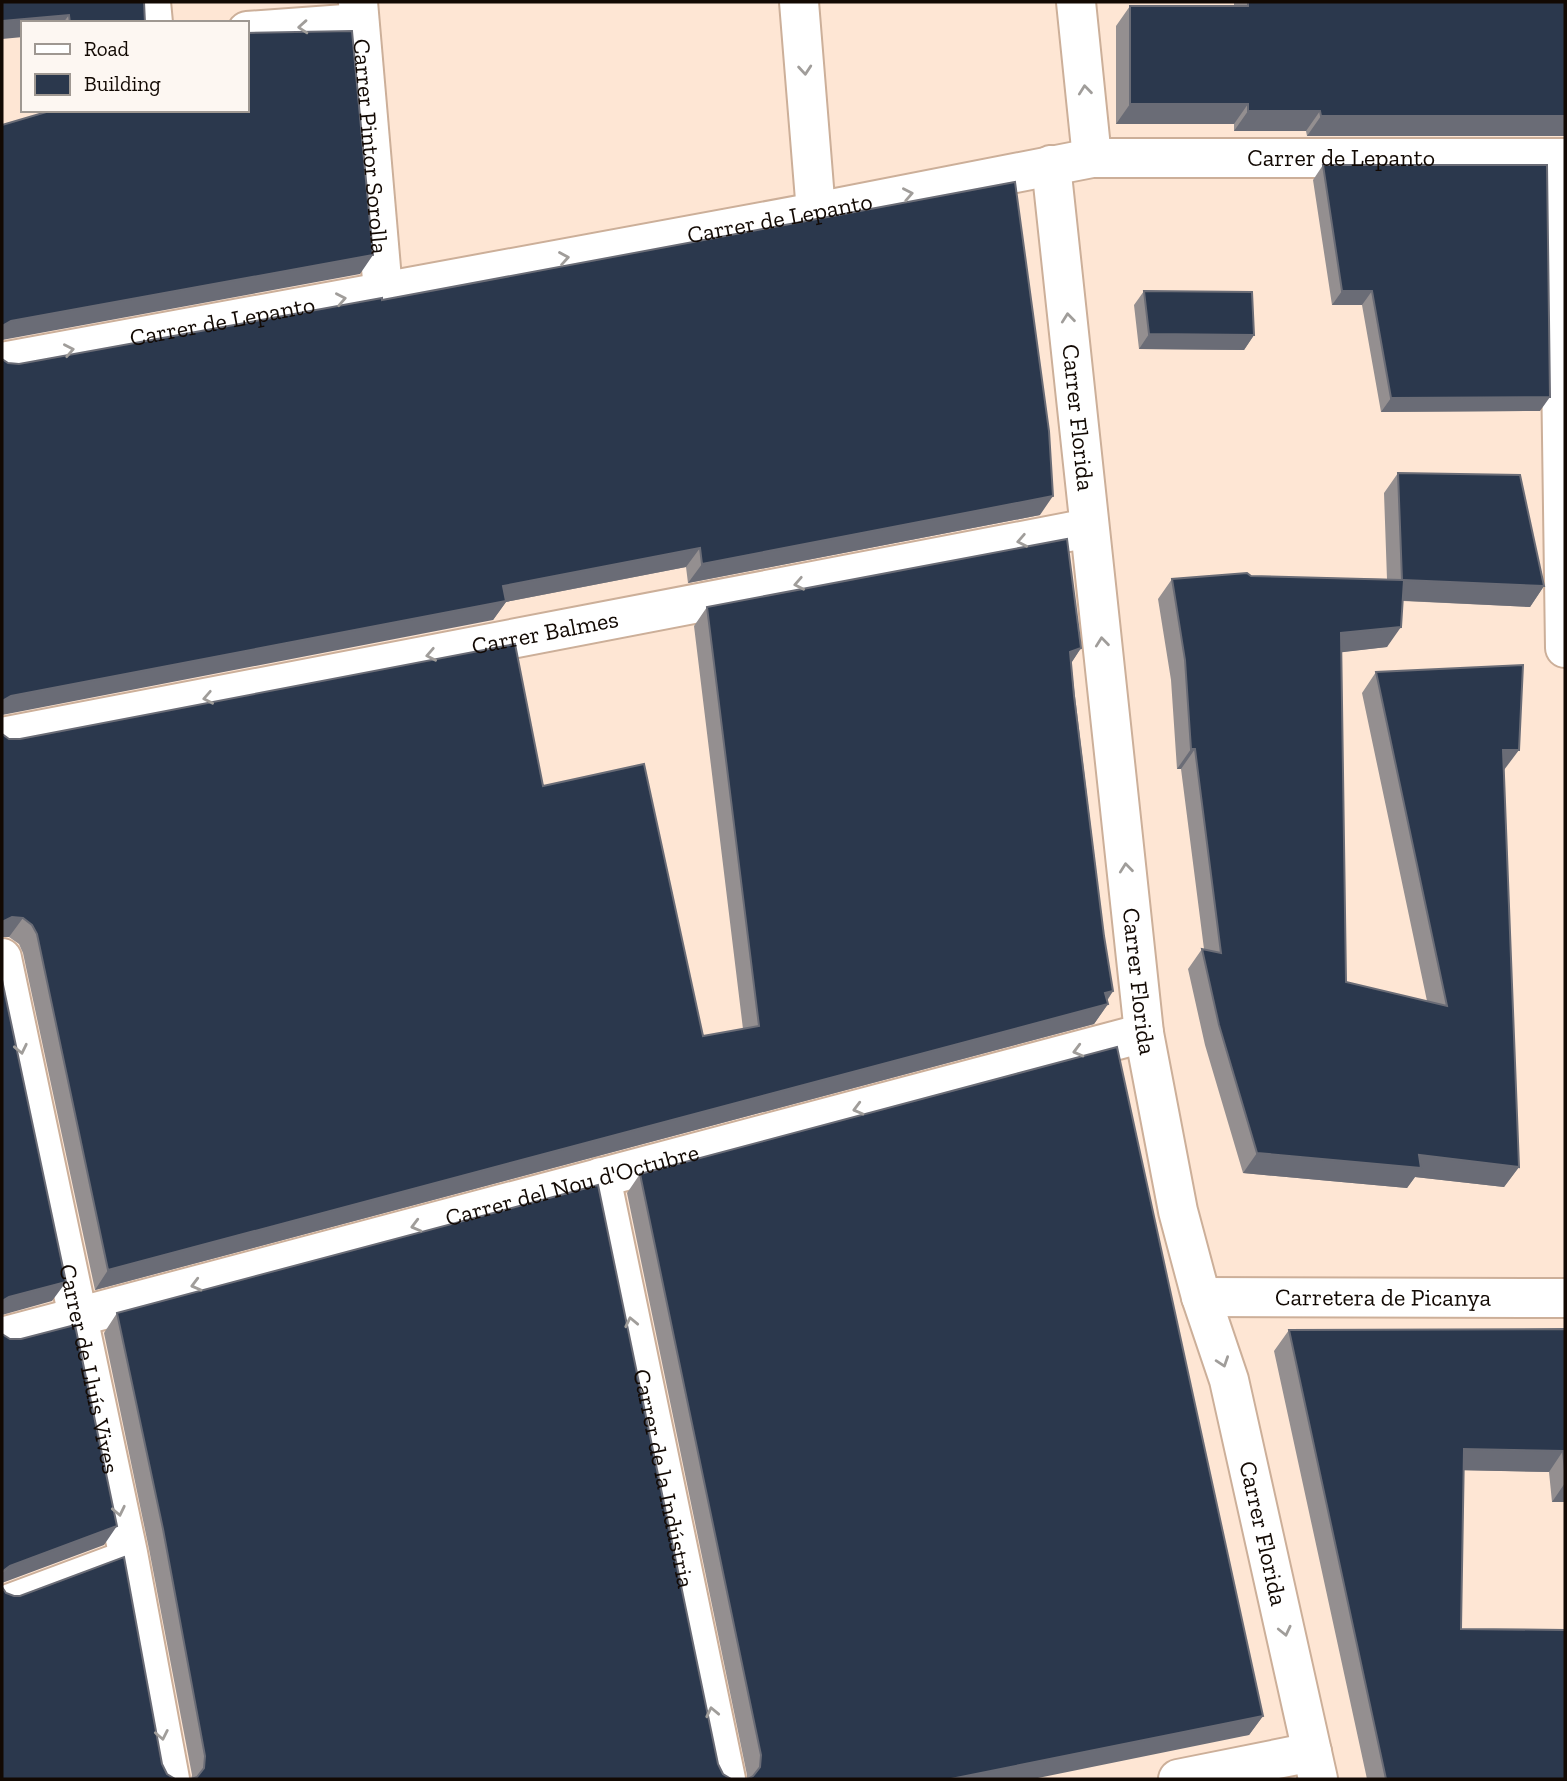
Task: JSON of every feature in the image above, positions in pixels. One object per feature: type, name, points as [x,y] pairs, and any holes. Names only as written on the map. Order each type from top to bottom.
[{"type":"street","points":[[151,2],[153,21]]},
{"type":"street","points":[[799,2],[816,212]]},
{"type":"street","points":[[1076,2],[1092,158]]},
{"type":"street","points":[[248,31],[358,12]]},
{"type":"street","name":"Carrer Pintor Sorolla","points":[[358,12],[383,291]]},
{"type":"street","name":"Carrer de Lepanto","points":[[2,362],[816,212],[1092,158],[1562,158]]},
{"type":"street","points":[[1562,158],[1565,648]]},
{"type":"street","name":"Carrer Florida","points":[[1051,165],[1144,1033],[1178,1211],[1201,1297],[1229,1380],[1315,1766]]},
{"type":"street","name":"Carrer Balmes","points":[[2,737],[1089,528]]},
{"type":"street","name":"Carrer de Lluís Vives","points":[[2,958],[128,1553],[170,1779]]},
{"type":"street","name":"Carrer del Nou d'Octubre","points":[[2,1337],[1144,1033]]},
{"type":"street","name":"Carrer de la Indústria","points":[[600,1177],[726,1779]]},
{"type":"street","name":"Carretera de Picanya","points":[[1201,1297],[1565,1298]]},
{"type":"street","points":[[1178,1779],[1315,1766]]},
{"type":"lane","points":[[2,1600],[128,1553]]},
{"type":"building","points":[[2,2],[144,2],[145,21],[70,21],[69,15],[2,21]]},
{"type":"building","points":[[1248,2],[1565,2],[1565,116],[1321,116],[1320,111],[1248,111],[1248,104],[1130,104],[1130,6],[1248,6]]},
{"type":"building","points":[[352,31],[373,255],[11,321],[2,326],[2,125],[46,112],[248,112],[248,33]]},
{"type":"building","points":[[1323,165],[1547,165],[1550,397],[1391,398],[1372,291],[1342,291]]},
{"type":"building","points":[[1015,182],[1049,431],[1053,496],[702,564],[700,548],[503,586],[506,601],[11,696],[2,701],[2,359],[8,363],[19,364],[382,300]]},
{"type":"building","points":[[1144,291],[1252,292],[1254,335],[1149,334]]},
{"type":"building","points":[[1398,473],[1520,475],[1544,586],[1404,580],[1401,627],[1341,633],[1346,982],[1447,1006],[1376,672],[1523,665],[1519,750],[1503,750],[1519,1167],[1419,1155],[1421,1168],[1257,1153],[1219,1025],[1202,949],[1221,953],[1195,749],[1191,749],[1185,660],[1172,579],[1247,573],[1251,576],[1402,580]]},
{"type":"building","points":[[1067,539],[1081,648],[1070,652],[1113,991],[1105,993],[1108,1004],[108,1270],[37,934],[32,925],[23,918],[12,917],[2,922],[2,734],[9,739],[20,739],[515,644],[543,786],[644,764],[703,1036],[759,1026],[707,607]]},
{"type":"building","points":[[2,980],[66,1282],[2,1301]]},
{"type":"building","points":[[1117,1047],[1263,1716],[951,1779],[748,1779],[760,1767],[761,1755],[640,1174]]},
{"type":"building","points":[[598,1185],[718,1764],[723,1774],[731,1779],[192,1779],[204,1768],[205,1756],[163,1529],[117,1313]]},
{"type":"building","points":[[75,1325],[117,1526],[10,1566],[2,1574],[2,1334],[10,1339],[21,1339]]},
{"type":"building","points":[[1565,1329],[1565,1471],[1563,1451],[1464,1449],[1461,1629],[1565,1630],[1565,1779],[1386,1779],[1289,1330]]},
{"type":"building","points":[[124,1557],[162,1764],[167,1774],[175,1779],[2,1779],[2,1587],[6,1593],[20,1596]]}]
